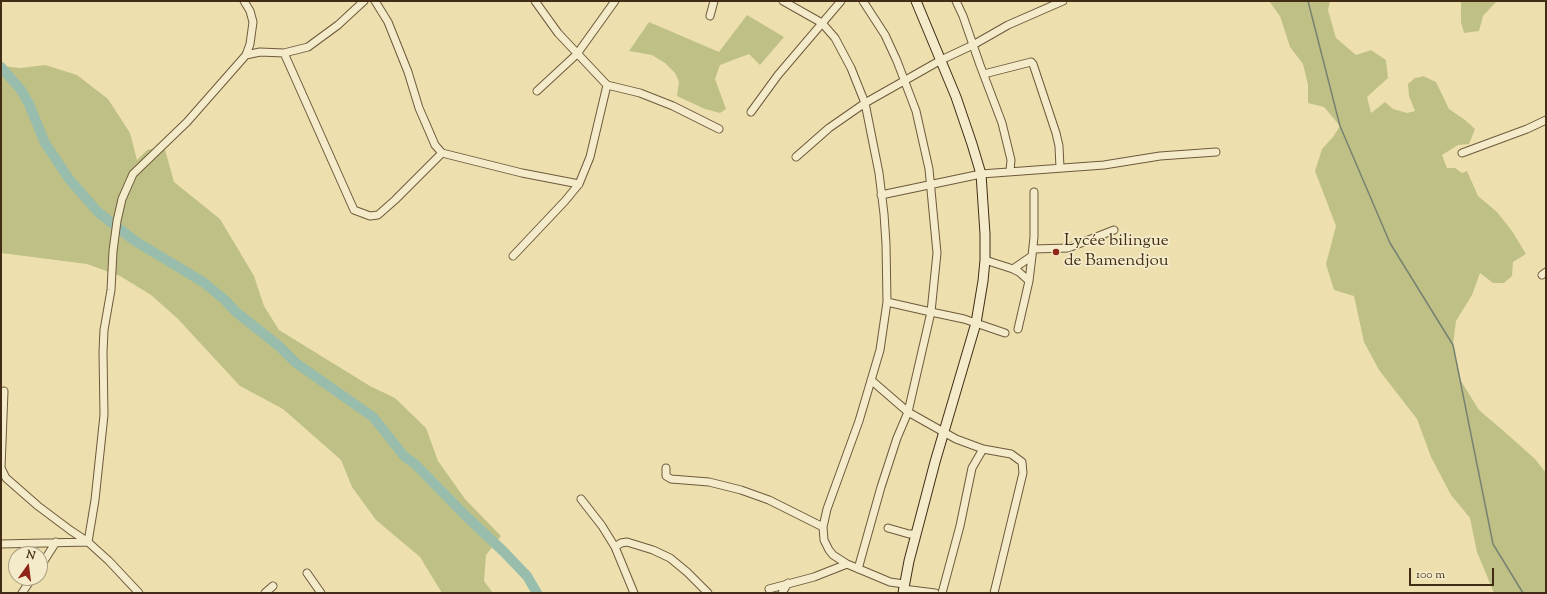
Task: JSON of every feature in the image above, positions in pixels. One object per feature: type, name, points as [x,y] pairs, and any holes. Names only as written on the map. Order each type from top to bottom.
[{"type":"main road","points":[[903,589],[916,534],[976,323],[985,260],[985,234],[981,174],[968,132],[941,60],[916,1]]},
{"type":"street","points":[[88,542],[104,415],[104,330],[111,290],[113,251],[117,221],[122,199],[133,174],[187,122],[246,55],[250,44],[252,22],[250,11],[244,1]]},
{"type":"street","points":[[246,55],[260,52],[284,53],[308,47],[338,25],[364,1]]},
{"type":"street","points":[[375,1],[388,22],[408,72],[419,108],[436,145],[442,153],[522,173],[579,184]]},
{"type":"street","points":[[535,1],[558,33],[607,84],[633,91],[673,106],[719,129]]},
{"type":"street","points":[[537,91],[577,54],[615,1]]},
{"type":"street","points":[[710,16],[714,1]]},
{"type":"street","points":[[783,1],[822,23],[835,38],[851,68],[865,103],[878,173],[886,244],[887,302],[880,350],[856,428],[826,509],[823,527],[824,540],[833,555],[847,564],[903,589],[935,593]]},
{"type":"street","points":[[751,112],[778,75],[841,1]]},
{"type":"street","points":[[858,568],[883,480],[897,438],[908,412],[931,312],[937,252],[929,169],[916,111],[897,61],[885,35],[863,1]]},
{"type":"street","points":[[956,1],[1002,123],[1011,160],[1010,171]]},
{"type":"street","points":[[796,157],[829,128],[865,103],[904,80],[973,45],[1021,18],[1063,1]]},
{"type":"street","points":[[284,53],[354,210],[370,216],[378,215],[442,153]]},
{"type":"street","points":[[984,74],[1031,62],[1033,64],[1056,133],[1059,146],[1060,168]]},
{"type":"street","points":[[513,256],[579,184],[590,157],[607,84]]},
{"type":"street","points":[[1462,153],[1527,129],[1546,120]]},
{"type":"street","points":[[881,195],[981,174],[1104,165],[1160,156],[1216,152]]},
{"type":"street","points":[[1018,329],[1029,281],[1033,253],[1034,192]]},
{"type":"street","points":[[1013,268],[1033,253],[1068,248],[1114,230]]},
{"type":"street","points":[[985,260],[1013,268],[1029,281]]},
{"type":"street","points":[[887,302],[976,323],[1005,333]]},
{"type":"street","points":[[871,380],[908,412],[956,439],[982,450],[1011,454],[1022,462],[1024,468],[994,593]]},
{"type":"street","points":[[4,391],[2,473],[38,506],[88,542],[109,561],[139,593]]},
{"type":"street","points":[[942,593],[960,526],[972,468],[982,450]]},
{"type":"street","points":[[666,468],[666,476],[671,479],[709,482],[741,490],[769,500],[823,527]]},
{"type":"street","points":[[581,499],[616,547],[634,593]]},
{"type":"street","points":[[888,528],[909,534],[916,534]]},
{"type":"street","points":[[48,554],[56,542]]},
{"type":"street","points":[[1,544],[88,542]]},
{"type":"street","points":[[616,547],[621,543],[627,542],[653,550],[670,558],[687,572],[708,593]]},
{"type":"street","points":[[769,589],[814,577],[847,564]]},
{"type":"street","points":[[307,573],[321,593]]},
{"type":"street","points":[[782,593],[788,583]]},
{"type":"street","points":[[265,593],[273,586]]},
{"type":"green space","points":[[1269,1],[1330,1],[1328,10],[1336,38],[1356,55],[1371,50],[1386,60],[1388,78],[1367,97],[1371,113],[1385,102],[1393,109],[1407,113],[1415,111],[1409,96],[1408,84],[1415,78],[1423,76],[1436,82],[1449,109],[1475,129],[1469,144],[1458,145],[1442,155],[1447,168],[1455,168],[1462,173],[1467,171],[1478,196],[1497,212],[1512,231],[1526,254],[1513,262],[1512,276],[1504,283],[1493,283],[1480,273],[1472,295],[1456,321],[1453,345],[1461,381],[1479,410],[1535,459],[1546,473],[1546,593],[1494,593],[1477,552],[1470,518],[1451,495],[1431,457],[1417,419],[1379,370],[1364,342],[1354,296],[1334,290],[1326,264],[1336,226],[1315,171],[1322,149],[1333,137],[1340,126],[1324,107],[1308,103],[1308,85],[1303,64],[1290,47],[1280,16]]},
{"type":"green space","points":[[1461,1],[1499,1],[1495,3],[1483,16],[1479,31],[1464,33],[1461,22]]},
{"type":"green space","points":[[747,15],[784,37],[760,65],[749,54],[720,65],[715,79],[726,109],[720,113],[705,109],[677,96],[679,82],[675,73],[665,63],[652,55],[629,51],[649,22],[719,52]]},
{"type":"green space","points":[[45,65],[77,75],[108,99],[130,133],[137,160],[147,150],[164,146],[174,182],[220,219],[254,276],[264,306],[279,330],[370,386],[395,398],[426,428],[438,461],[465,499],[501,536],[486,555],[484,581],[493,593],[442,593],[420,557],[376,520],[352,487],[341,460],[283,409],[240,386],[178,319],[151,295],[120,276],[87,264],[1,253],[1,66],[21,68]]},
{"type":"waterway","points":[[1308,1],[1340,126],[1390,243],[1453,345],[1493,544],[1523,593]]},
{"type":"waterway","points":[[1,67],[21,90],[29,104],[45,143],[69,179],[98,212],[135,241],[203,282],[225,300],[236,312],[279,346],[296,363],[373,417],[404,456],[415,464],[527,576],[537,593]]},
{"type":"place","name":"Lycée bilingue de Bamendjou","points":[[1056,252]]}]
